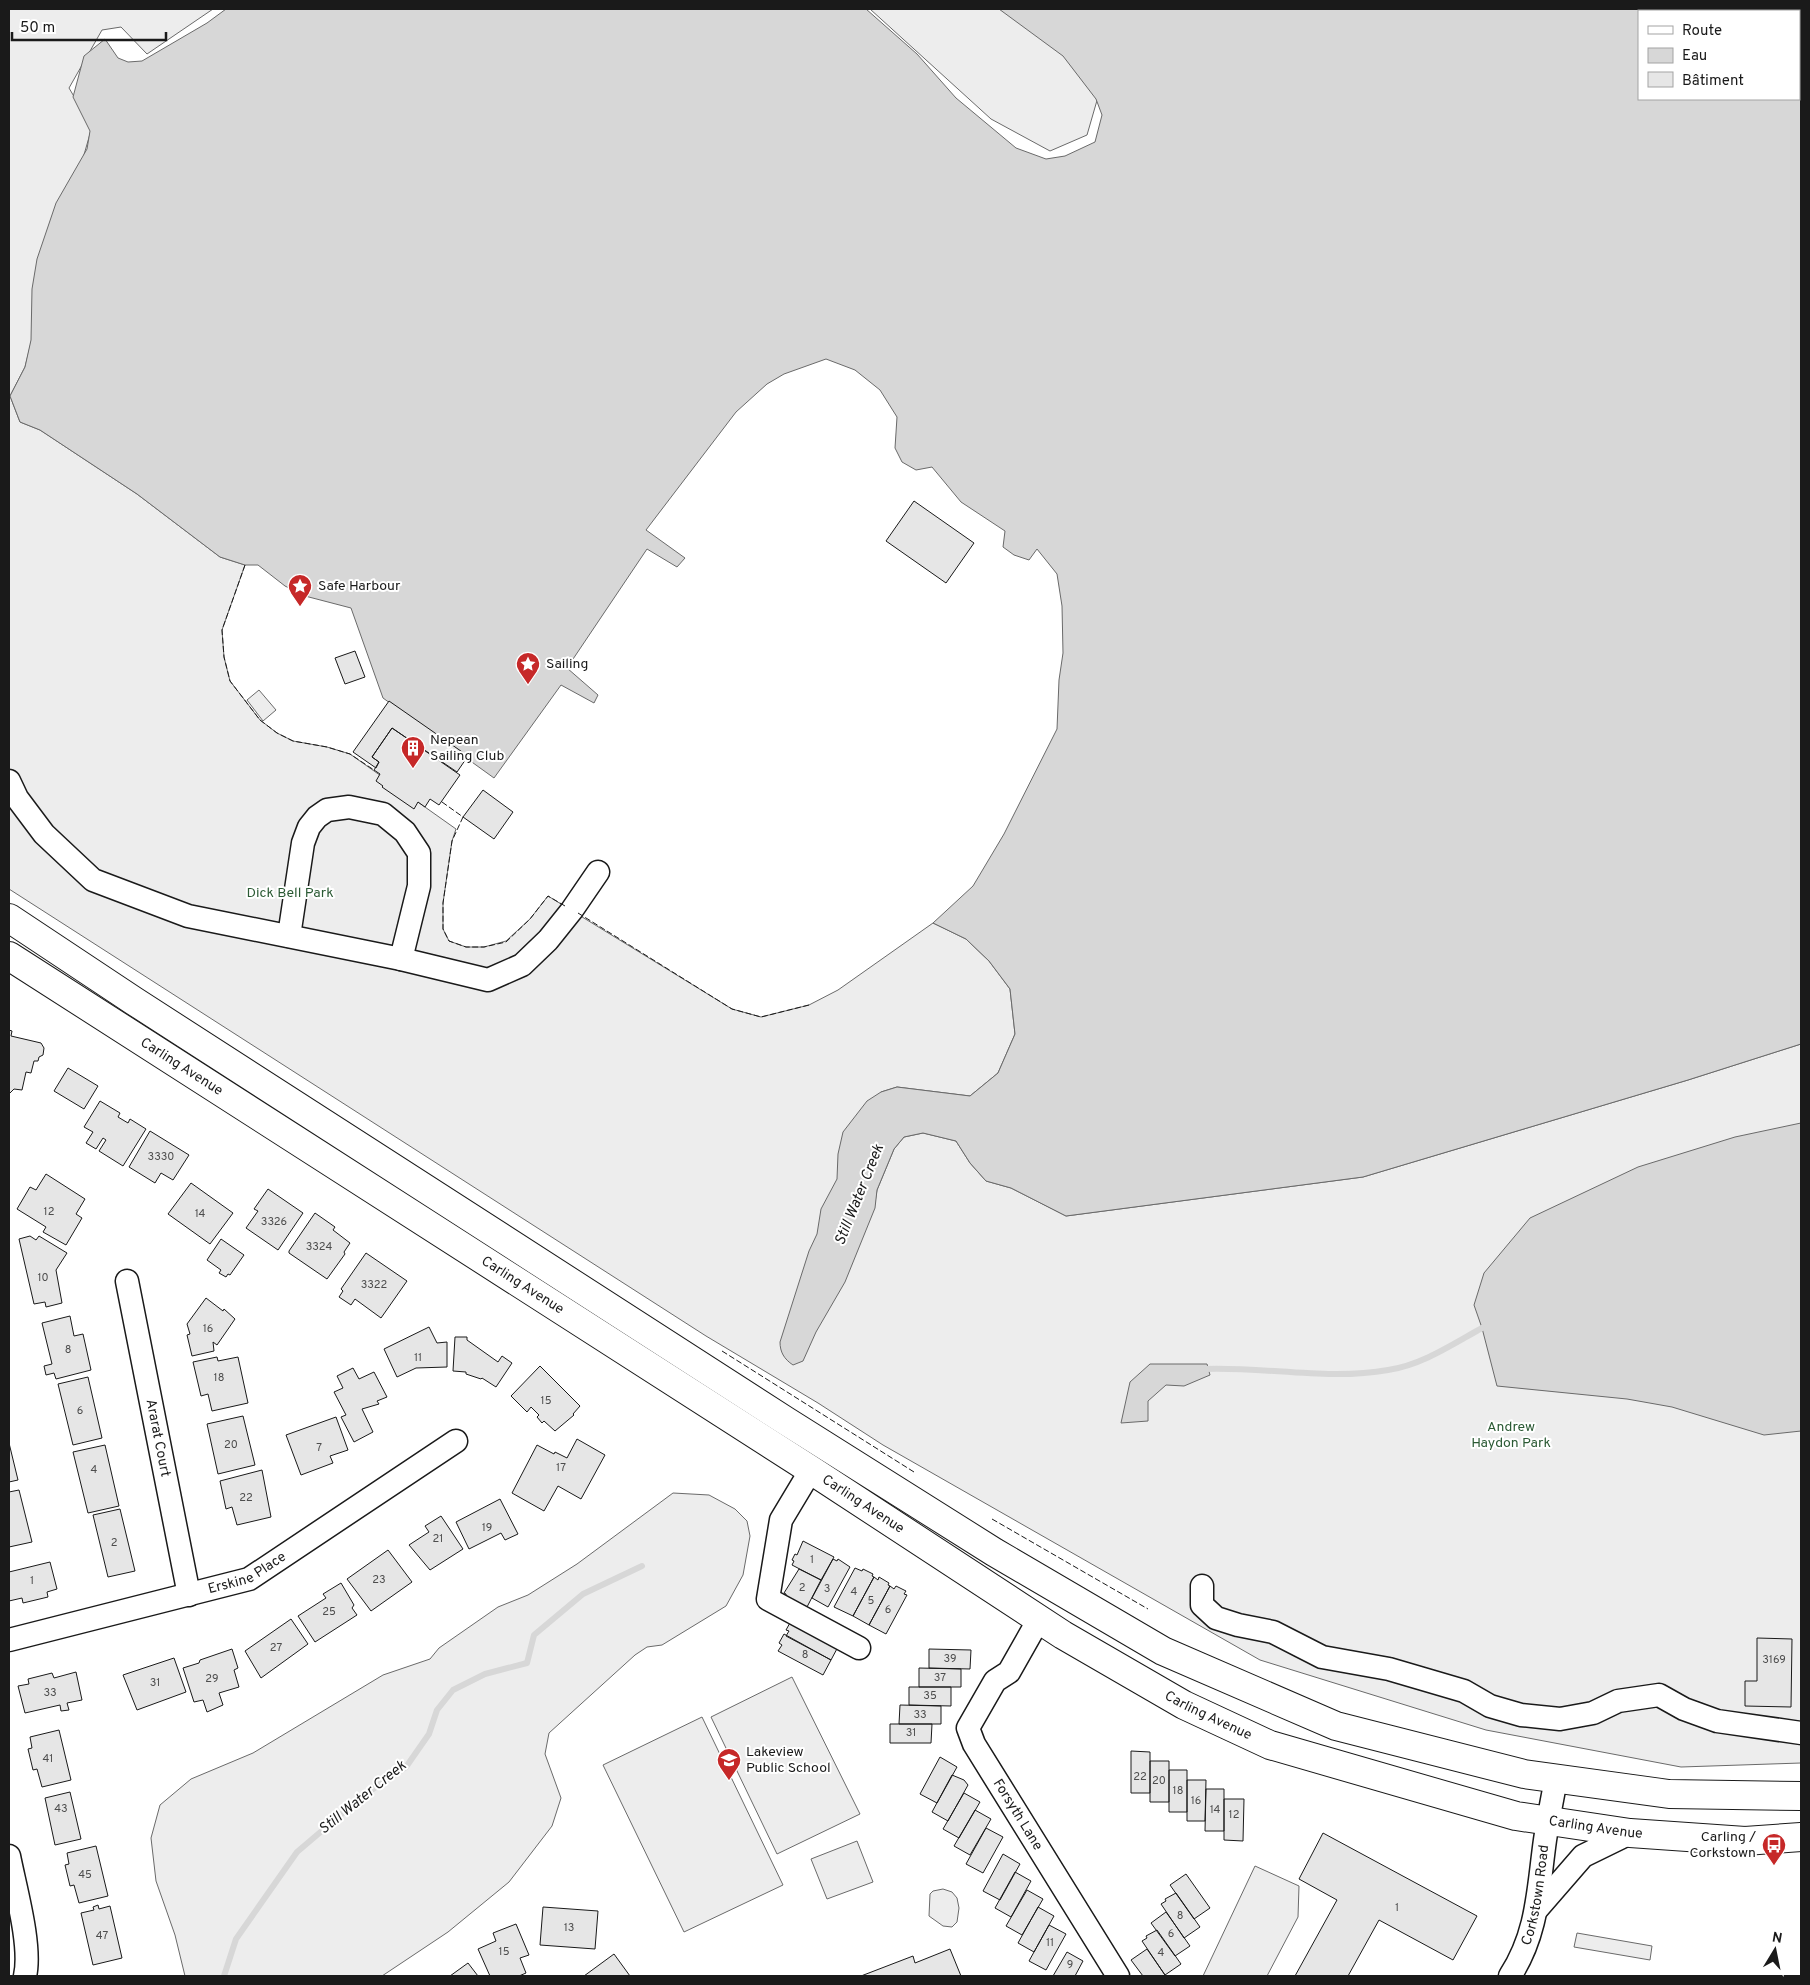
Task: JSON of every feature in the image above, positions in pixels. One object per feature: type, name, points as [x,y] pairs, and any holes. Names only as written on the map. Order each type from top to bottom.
[{"type":"main road","name":"Carling Avenue","points":[[9,918],[134,1001],[794,1426],[994,1552],[1163,1651],[1336,1726],[1515,1771],[1556,1779],[1669,1794],[1801,1796]]},
{"type":"main road","name":"Carling Avenue","points":[[9,956],[811,1470],[1063,1635],[1184,1704],[1270,1745],[1516,1816],[1630,1833],[1745,1840],[1801,1838]]},
{"type":"street","points":[[9,781],[18,798],[44,834],[94,880],[188,916],[288,936],[326,946],[401,959],[488,980],[522,965],[572,910],[598,872]]},
{"type":"street","points":[[288,936],[302,843],[308,827],[317,816],[327,810],[349,807],[383,814],[406,832],[419,853],[419,886],[401,959]]},
{"type":"street","name":"Ararat Court","points":[[127,1281],[189,1595]]},
{"type":"street","name":"Erskine Place","points":[[9,1640],[249,1580],[456,1441]]},
{"type":"street","points":[[811,1470],[782,1520],[768,1599],[859,1648]]},
{"type":"street","points":[[1202,1586],[1202,1605],[1216,1618],[1238,1625],[1273,1632],[1322,1657],[1389,1669],[1464,1691],[1490,1706],[1521,1715],[1560,1719],[1593,1713],[1618,1701],[1659,1694],[1684,1709],[1717,1721],[1801,1733]]},
{"type":"street","name":"Forsyth Lane","points":[[1039,1619],[1009,1672],[995,1680],[968,1728],[974,1744],[1118,1976]]},
{"type":"street","name":"Corkstown Road","points":[[1510,1976],[1521,1959],[1529,1940],[1537,1909],[1548,1822],[1556,1779]]},
{"type":"street","points":[[1537,1909],[1583,1856],[1630,1833]]},
{"type":"street","points":[[9,1856],[24,1926],[27,1968],[25,1976]]},
{"type":"shaded area","points":[[9,9],[213,9],[147,54],[121,27],[102,30],[69,88],[92,127],[40,307],[25,367],[10,396],[20,422],[40,430],[137,494],[220,557],[245,565],[222,630],[224,657],[230,681],[260,720],[277,733],[293,741],[327,747],[350,754],[456,829],[452,841],[443,903],[443,929],[449,941],[466,947],[484,947],[506,941],[530,919],[548,896],[732,1009],[761,1017],[809,1005],[838,990],[933,923],[966,939],[989,961],[1010,989],[1015,1034],[998,1073],[970,1096],[897,1087],[881,1092],[874,1208],[877,1190],[894,1149],[904,1137],[923,1133],[956,1141],[970,1163],[986,1181],[1011,1188],[1066,1216],[1363,1177],[1688,1080],[1801,1044],[1801,1763],[1681,1767],[1486,1730],[1260,1660],[883,1445],[818,1403],[706,1336],[9,889]]},
{"type":"shaded area","points":[[870,9],[1022,9],[1100,90],[1087,135],[1050,151],[991,119]]},
{"type":"shaded area","points":[[259,690],[276,710],[263,721],[247,700]]},
{"type":"shaded area","points":[[673,1493],[709,1495],[735,1509],[747,1521],[750,1536],[743,1575],[726,1606],[662,1645],[647,1647],[635,1655],[549,1733],[545,1754],[561,1798],[552,1826],[509,1882],[448,1932],[382,1976],[185,1976],[175,1935],[156,1881],[151,1838],[160,1805],[191,1779],[253,1753],[383,1675],[430,1659],[439,1648],[498,1607],[528,1595],[577,1564]]},
{"type":"shaded area","points":[[792,1677],[860,1814],[777,1854],[711,1717]]},
{"type":"shaded area","points":[[702,1717],[783,1885],[684,1932],[603,1765]]},
{"type":"shaded area","points":[[857,1841],[873,1882],[827,1899],[811,1859]]},
{"type":"shaded area","points":[[1255,1866],[1299,1886],[1298,1917],[1267,1976],[1203,1976]]},
{"type":"shaded area","points":[[943,1889],[952,1892],[957,1898],[959,1908],[957,1922],[952,1927],[943,1926],[929,1916],[930,1894],[933,1891]]},
{"type":"shaded area","points":[[1577,1933],[1652,1946],[1650,1960],[1574,1947]]},
{"type":"water","points":[[226,9],[866,9],[917,54],[956,98],[1016,148],[1046,159],[1065,156],[1095,142],[1102,115],[1096,99],[1063,56],[999,9],[1801,9],[1801,1044],[1688,1080],[1363,1177],[1066,1216],[1011,1188],[986,1181],[970,1163],[956,1141],[923,1133],[904,1137],[894,1149],[877,1190],[875,1208],[845,1282],[816,1332],[803,1361],[793,1365],[783,1355],[780,1342],[809,1251],[817,1234],[821,1209],[837,1179],[838,1154],[843,1132],[867,1101],[881,1092],[897,1087],[970,1096],[998,1073],[1015,1034],[1010,989],[989,961],[966,939],[933,923],[973,886],[1004,834],[1057,729],[1059,680],[1063,653],[1062,606],[1057,574],[1037,549],[1029,560],[1014,555],[1003,547],[1005,531],[961,502],[932,467],[916,470],[902,462],[895,448],[897,417],[880,390],[855,370],[826,359],[784,374],[767,384],[736,412],[646,530],[685,558],[677,567],[647,549],[567,668],[598,695],[594,703],[561,685],[494,778],[383,698],[351,608],[305,596],[285,586],[258,565],[245,565],[220,557],[137,494],[40,430],[20,422],[10,396],[25,367],[31,340],[32,289],[37,259],[56,203],[87,149],[90,131],[73,97],[84,56],[105,39],[118,58],[128,62],[142,61],[207,23]]},
{"type":"water","points":[[1801,1123],[1801,1431],[1764,1435],[1672,1407],[1627,1399],[1497,1386],[1474,1305],[1484,1273],[1530,1218],[1638,1167],[1735,1137]]},
{"type":"water","points":[[1150,1364],[1207,1364],[1210,1375],[1184,1386],[1166,1385],[1148,1401],[1148,1421],[1121,1423],[1130,1382]]},
{"type":"building","points":[[914,501],[974,543],[946,583],[886,541]]},
{"type":"building","points":[[355,651],[365,677],[345,684],[335,658]]},
{"type":"building","points":[[389,701],[468,756],[457,772],[392,728],[372,757],[379,762],[376,768],[353,752]]},
{"type":"building","name":"Nepean Sailing Club","points":[[392,728],[460,775],[439,805],[430,799],[425,807],[418,802],[414,809],[376,781],[380,774],[374,770],[379,762],[372,757]]},
{"type":"building","points":[[483,790],[513,812],[494,839],[463,817]]},
{"type":"building","points":[[9,1030],[12,1031],[11,1036],[41,1043],[44,1048],[43,1055],[39,1057],[38,1061],[34,1061],[31,1073],[26,1072],[22,1090],[14,1089],[9,1094]]},
{"type":"building","points":[[68,1068],[98,1086],[84,1109],[54,1091]]},
{"type":"building","points":[[100,1101],[120,1113],[118,1117],[128,1123],[130,1119],[146,1129],[123,1166],[99,1151],[106,1140],[103,1138],[96,1149],[86,1143],[93,1132],[84,1127]]},
{"type":"building","points":[[150,1131],[189,1155],[173,1180],[161,1173],[155,1183],[129,1167]]},
{"type":"building","points":[[46,1174],[85,1199],[76,1214],[82,1218],[66,1245],[43,1232],[46,1227],[17,1209],[30,1187],[36,1190]]},
{"type":"building","points":[[191,1183],[233,1213],[210,1244],[168,1214]]},
{"type":"building","points":[[268,1189],[303,1213],[278,1250],[246,1228],[258,1211],[254,1209]]},
{"type":"building","points":[[315,1213],[335,1227],[333,1230],[350,1243],[344,1252],[345,1254],[327,1279],[289,1253]]},
{"type":"building","points":[[30,1236],[36,1240],[39,1236],[67,1253],[56,1270],[62,1303],[46,1307],[45,1302],[34,1304],[19,1239]]},
{"type":"building","points":[[221,1239],[244,1255],[230,1275],[228,1274],[226,1277],[219,1273],[221,1270],[207,1260]]},
{"type":"building","points":[[366,1253],[407,1281],[381,1318],[355,1299],[351,1305],[339,1297],[343,1291],[341,1289]]},
{"type":"building","points":[[206,1298],[223,1311],[224,1309],[235,1319],[217,1345],[213,1342],[214,1351],[192,1356],[187,1335],[190,1334],[187,1324]]},
{"type":"building","points":[[70,1316],[74,1336],[83,1334],[91,1370],[56,1379],[54,1373],[46,1375],[44,1366],[52,1364],[42,1323]]},
{"type":"building","points":[[429,1327],[437,1343],[447,1342],[447,1367],[416,1368],[397,1377],[384,1349]]},
{"type":"building","points":[[455,1337],[467,1337],[467,1340],[498,1362],[502,1356],[512,1363],[496,1387],[482,1378],[466,1374],[466,1372],[453,1371]]},
{"type":"building","points":[[217,1357],[218,1361],[238,1357],[248,1403],[212,1411],[208,1394],[201,1396],[193,1362]]},
{"type":"building","points":[[540,1366],[580,1406],[574,1415],[555,1431],[544,1421],[542,1423],[537,1417],[539,1415],[531,1407],[527,1412],[511,1396]]},
{"type":"building","points":[[353,1368],[359,1379],[374,1372],[387,1397],[377,1401],[379,1404],[362,1409],[373,1432],[354,1442],[341,1417],[346,1415],[334,1392],[343,1388],[337,1376]]},
{"type":"building","points":[[88,1377],[102,1438],[73,1445],[58,1384]]},
{"type":"building","points":[[243,1416],[255,1465],[218,1474],[207,1424]]},
{"type":"building","points":[[336,1417],[348,1450],[330,1456],[333,1463],[301,1475],[286,1435]]},
{"type":"building","points":[[577,1439],[605,1455],[581,1499],[558,1486],[544,1511],[512,1493],[537,1445],[567,1458]]},
{"type":"building","points":[[9,1443],[18,1480],[9,1482]]},
{"type":"building","points":[[105,1445],[119,1506],[88,1513],[73,1452]]},
{"type":"building","points":[[262,1470],[271,1517],[237,1525],[232,1507],[226,1509],[220,1481]]},
{"type":"building","points":[[19,1490],[32,1542],[9,1547],[9,1492]]},
{"type":"building","points":[[500,1499],[518,1534],[505,1540],[501,1533],[469,1549],[456,1522]]},
{"type":"building","points":[[120,1509],[135,1571],[108,1577],[93,1515]]},
{"type":"building","points":[[441,1516],[463,1549],[430,1570],[409,1545],[429,1532],[425,1526]]},
{"type":"building","points":[[803,1541],[834,1557],[821,1580],[792,1565],[794,1561],[792,1560],[795,1554],[797,1555]]},
{"type":"building","points":[[388,1550],[412,1582],[371,1611],[347,1579]]},
{"type":"building","points":[[833,1559],[837,1561],[838,1559],[850,1567],[828,1607],[812,1598]]},
{"type":"building","points":[[50,1562],[57,1589],[47,1592],[48,1597],[23,1603],[22,1598],[9,1601],[9,1572]]},
{"type":"building","points":[[855,1568],[862,1571],[863,1569],[873,1574],[872,1576],[874,1577],[853,1616],[834,1607]]},
{"type":"building","points":[[799,1569],[821,1580],[807,1607],[786,1596],[784,1593]]},
{"type":"building","points":[[874,1577],[878,1580],[879,1577],[889,1583],[888,1585],[890,1586],[869,1625],[853,1616]]},
{"type":"building","points":[[341,1583],[354,1605],[352,1608],[357,1615],[315,1642],[298,1616],[326,1598],[323,1594]]},
{"type":"building","points":[[890,1586],[894,1589],[896,1586],[906,1591],[904,1594],[907,1595],[886,1634],[869,1625]]},
{"type":"building","points":[[291,1619],[308,1644],[261,1678],[245,1651]]},
{"type":"building","points":[[791,1621],[839,1645],[831,1660],[786,1636],[789,1631],[786,1630]]},
{"type":"building","points":[[784,1634],[831,1660],[823,1675],[778,1651],[782,1645],[779,1643]]},
{"type":"building","points":[[1757,1638],[1792,1639],[1791,1707],[1745,1706],[1745,1681],[1757,1681]]},
{"type":"building","points":[[232,1649],[238,1668],[234,1670],[239,1687],[219,1693],[223,1705],[207,1712],[203,1700],[194,1702],[183,1668]]},
{"type":"building","points":[[929,1649],[971,1650],[970,1669],[929,1668]]},
{"type":"building","points":[[174,1658],[186,1692],[137,1710],[123,1675]]},
{"type":"building","points":[[919,1668],[961,1669],[961,1687],[919,1687]]},
{"type":"building","points":[[76,1672],[82,1700],[67,1703],[69,1710],[61,1711],[60,1705],[25,1713],[18,1686],[29,1684],[28,1679],[52,1673],[54,1678]]},
{"type":"building","points":[[909,1687],[951,1687],[951,1706],[909,1705]]},
{"type":"building","points":[[900,1705],[941,1706],[941,1724],[899,1724]]},
{"type":"building","points":[[890,1724],[932,1724],[931,1743],[890,1743]]},
{"type":"building","points":[[59,1730],[71,1780],[42,1787],[37,1769],[33,1770],[28,1749],[32,1748],[30,1737]]},
{"type":"building","points":[[1131,1751],[1150,1752],[1150,1793],[1131,1793]]},
{"type":"building","points":[[940,1757],[957,1767],[937,1803],[920,1794]]},
{"type":"building","points":[[1150,1761],[1169,1761],[1169,1802],[1150,1802]]},
{"type":"building","points":[[1169,1770],[1187,1770],[1187,1812],[1169,1812]]},
{"type":"building","points":[[952,1775],[964,1780],[968,1785],[948,1821],[932,1812]]},
{"type":"building","points":[[1187,1780],[1206,1780],[1205,1821],[1187,1821]]},
{"type":"building","points":[[1206,1789],[1224,1789],[1224,1831],[1205,1831]]},
{"type":"building","points":[[70,1792],[81,1839],[55,1845],[45,1798]]},
{"type":"building","points":[[964,1793],[980,1802],[959,1838],[943,1829]]},
{"type":"building","points":[[1224,1799],[1244,1799],[1243,1841],[1224,1840]]},
{"type":"building","points":[[975,1810],[991,1819],[970,1855],[954,1846]]},
{"type":"building","points":[[986,1828],[1003,1837],[983,1873],[966,1864]]},
{"type":"building","points":[[1323,1833],[1477,1916],[1453,1960],[1379,1920],[1348,1976],[1295,1976],[1337,1900],[1299,1879]]},
{"type":"building","points":[[96,1846],[108,1896],[79,1903],[74,1885],[70,1886],[65,1865],[69,1864],[67,1853]]},
{"type":"building","points":[[1003,1854],[1020,1864],[1000,1900],[983,1891]]},
{"type":"building","points":[[1015,1872],[1031,1881],[1011,1917],[995,1908]]},
{"type":"building","points":[[1186,1874],[1210,1908],[1194,1919],[1170,1885]]},
{"type":"building","points":[[1027,1890],[1043,1899],[1022,1935],[1006,1926]]},
{"type":"building","points":[[1176,1893],[1200,1927],[1184,1938],[1161,1904],[1166,1901],[1165,1899]]},
{"type":"building","points":[[98,1905],[99,1909],[110,1906],[122,1958],[93,1965],[81,1913],[94,1910],[93,1907]]},
{"type":"building","points":[[543,1907],[598,1911],[595,1949],[540,1945]]},
{"type":"building","points":[[1038,1907],[1054,1916],[1034,1952],[1018,1943]]},
{"type":"building","points":[[1166,1912],[1190,1946],[1175,1956],[1151,1923]]},
{"type":"building","points":[[516,1924],[529,1955],[520,1958],[526,1973],[519,1976],[490,1976],[478,1949],[496,1941],[493,1933]]},
{"type":"building","points":[[1049,1925],[1066,1934],[1046,1970],[1029,1961]]},
{"type":"building","points":[[1157,1930],[1181,1964],[1165,1975],[1142,1941],[1147,1938],[1146,1936]]},
{"type":"building","points":[[950,1949],[961,1976],[861,1976],[913,1956],[915,1963]]},
{"type":"building","points":[[1147,1949],[1166,1976],[1143,1976],[1131,1960]]},
{"type":"building","points":[[1067,1952],[1083,1961],[1075,1976],[1053,1976]]},
{"type":"building","points":[[614,1954],[630,1976],[584,1976]]},
{"type":"building","points":[[468,1963],[478,1976],[450,1976]]},
{"type":"waterway","points":[[1202,1369],[1249,1369],[1319,1374],[1365,1373],[1388,1370],[1425,1359],[1482,1328]]},
{"type":"waterway","name":"Still Water Creek","points":[[224,1976],[236,1939],[297,1852],[364,1795],[406,1767],[429,1734],[437,1710],[453,1690],[485,1674],[527,1663],[534,1635],[583,1594],[642,1566]]},
{"type":"fence","points":[[245,565],[222,630],[224,657],[230,681],[260,720],[277,733],[293,741],[327,747],[350,754],[374,770]]},
{"type":"fence","points":[[442,802],[463,817],[452,841],[443,903],[443,929],[449,941],[466,947],[484,947],[506,942],[530,919],[548,896],[565,906]]},
{"type":"fence","points":[[578,913],[732,1009],[761,1017],[809,1005]]},
{"type":"fence","points":[[722,1351],[914,1472]]},
{"type":"fence","points":[[992,1519],[1148,1609]]},
{"type":"place","name":"Safe Harbour","points":[[300,607]]},
{"type":"place","name":"Sailing","points":[[528,685]]},
{"type":"place","name":"Nepean Sailing Club","points":[[413,769]]},
{"type":"place","name":"Lakeview Public School","points":[[729,1781]]},
{"type":"place","name":"Carling / Corkstown","points":[[1774,1866]]},
{"type":"park label","name":"Dick Bell Park","points":[[290,893]]},
{"type":"park label","name":"Andrew Haydon Park","points":[[1511,1435]]}]
